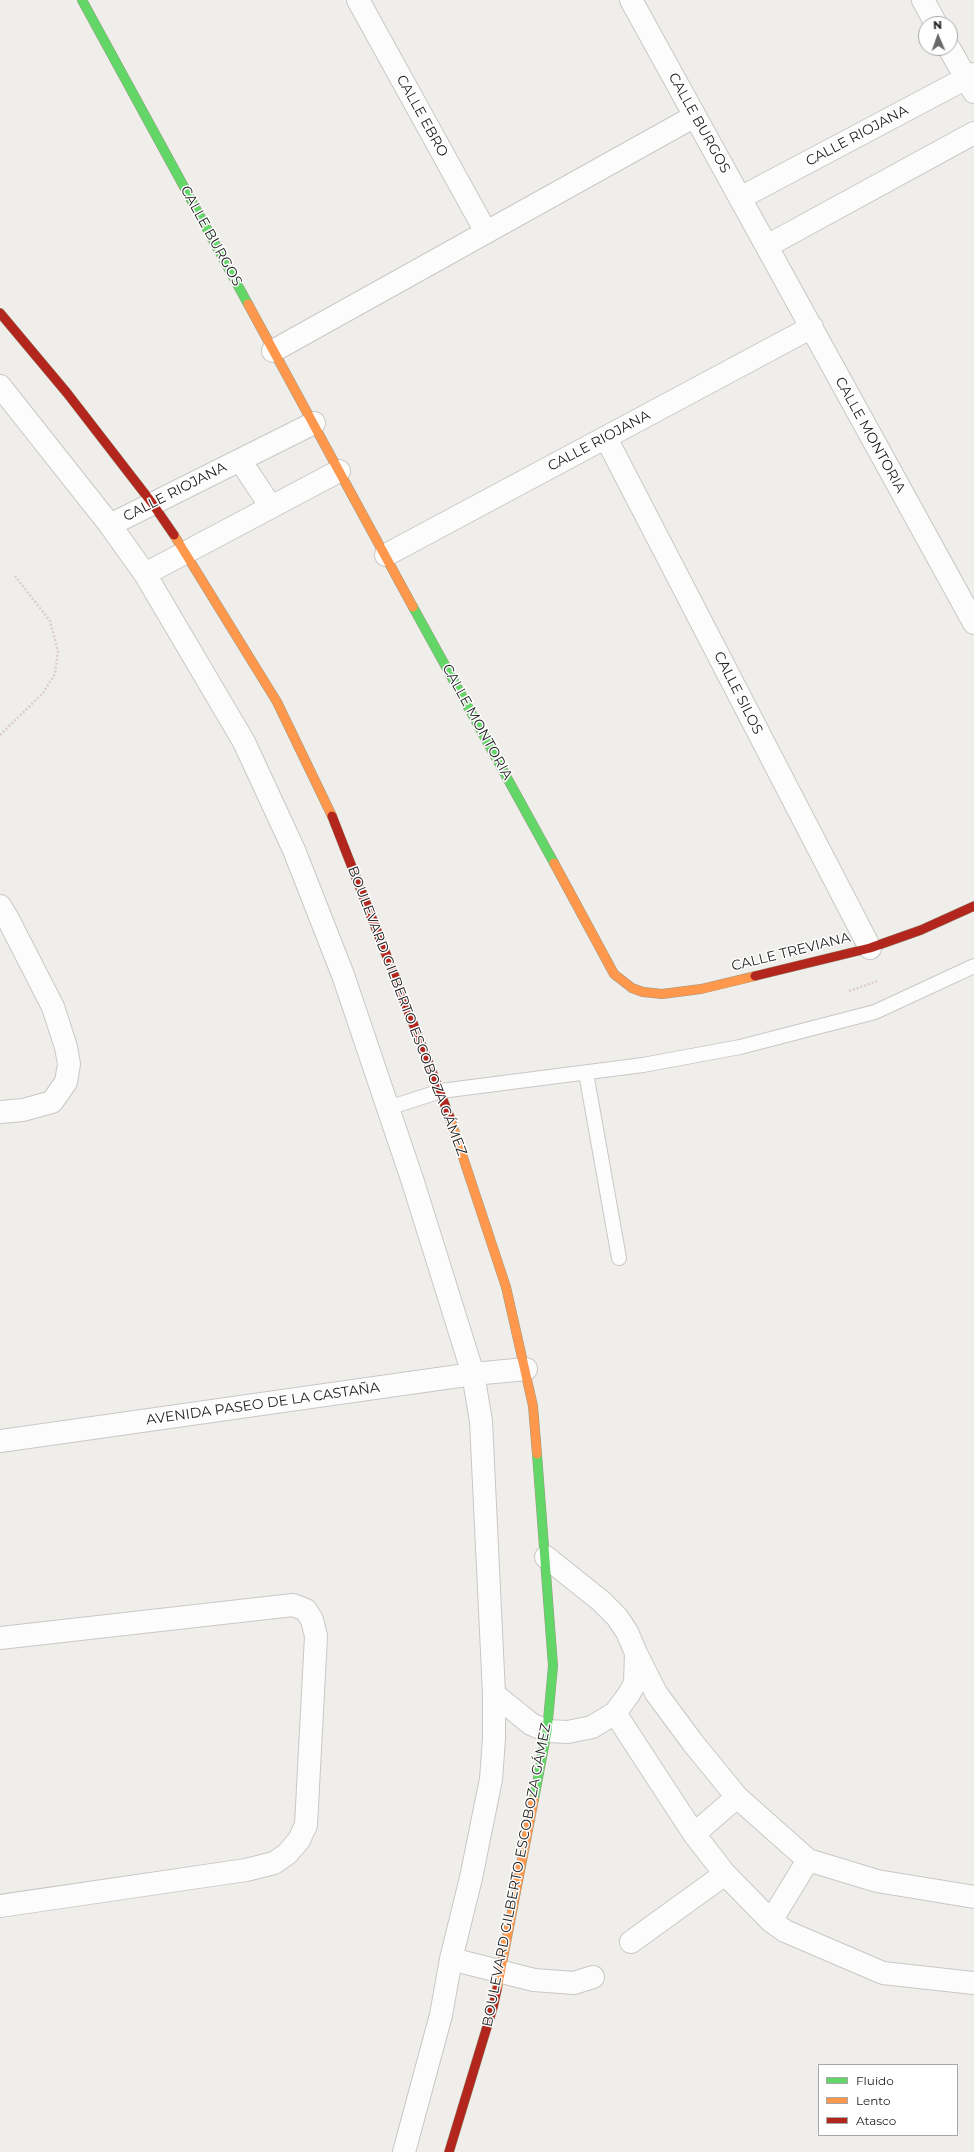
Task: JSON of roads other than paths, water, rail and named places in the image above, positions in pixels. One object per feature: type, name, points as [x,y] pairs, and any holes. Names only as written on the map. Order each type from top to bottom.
[{"type":"street","name":"CALLE BURGOS","points":[[82,0],[339,471]]},
{"type":"street","name":"CALLE EBRO","points":[[358,0],[486,232]]},
{"type":"street","name":"CALLE BURGOS","points":[[631,0],[767,246]]},
{"type":"street","points":[[923,0],[932,16]]},
{"type":"street","points":[[954,56],[971,82]]},
{"type":"street","name":"CALLE RIOJANA","points":[[740,198],[971,82]]},
{"type":"street","points":[[273,351],[695,116]]},
{"type":"street","points":[[767,246],[974,133]]},
{"type":"street","name":"CALLE MONTORIA","points":[[767,246],[974,623]]},
{"type":"street","name":"BOULEVARD GILBERTO ESCOBOZA GÁMEZ","points":[[0,313],[67,393],[152,503],[186,552],[277,702],[334,819],[441,1091],[506,1287],[526,1369],[533,1406],[546,1557],[553,1666],[547,1731],[536,1794],[499,1971],[493,2007],[449,2152]]},
{"type":"street","name":"CALLE RIOJANA","points":[[386,555],[812,327]]},
{"type":"street","points":[[0,386],[110,524],[145,574],[244,742],[294,850],[343,975],[388,1108],[473,1374],[481,1421],[494,1694],[494,1738],[491,1779],[471,1878],[451,1959],[440,2015],[404,2152]]},
{"type":"street","name":"CALLE RIOJANA","points":[[110,524],[314,423]]},
{"type":"street","name":"CALLE SILOS","points":[[606,438],[870,948]]},
{"type":"street","name":"CALLE RIOJANA","points":[[240,460],[271,507]]},
{"type":"street","points":[[145,574],[339,471]]},
{"type":"street","name":"CALLE MONTORIA","points":[[339,471],[614,974]]},
{"type":"street","points":[[0,906],[10,920],[53,1007],[66,1047],[68,1064],[66,1082],[52,1102],[23,1110],[0,1112]]},
{"type":"street","name":"CALLE TREVIANA","points":[[614,974],[632,988],[643,992],[662,994],[700,989],[870,948],[922,930],[974,906]]},
{"type":"street","name":"AVENIDA PASEO DE LA CASTAÑA","points":[[0,1441],[473,1374],[526,1369]]},
{"type":"street","points":[[546,1557],[601,1601],[617,1617],[627,1632],[656,1693],[693,1743],[737,1797],[808,1860],[877,1881],[974,1897]]},
{"type":"street","points":[[0,1638],[293,1605],[306,1610],[312,1620],[316,1636],[306,1825],[299,1840],[287,1854],[274,1863],[246,1870],[0,1906]]},
{"type":"street","points":[[494,1694],[520,1716],[547,1731],[568,1732],[592,1727],[615,1713],[629,1694],[634,1682],[636,1653]]},
{"type":"street","points":[[615,1713],[694,1834],[725,1874],[771,1921],[785,1931],[883,1973],[974,1983]]},
{"type":"street","points":[[694,1834],[737,1797]]},
{"type":"street","points":[[771,1921],[808,1860]]},
{"type":"street","points":[[630,1942],[725,1874]]},
{"type":"street","points":[[451,1959],[534,1980],[574,1983],[593,1978]]},
{"type":"lane","points":[[388,1108],[441,1091],[643,1066],[740,1047],[875,1012],[974,966]]},
{"type":"lane","points":[[586,1073],[619,1258]]}]
